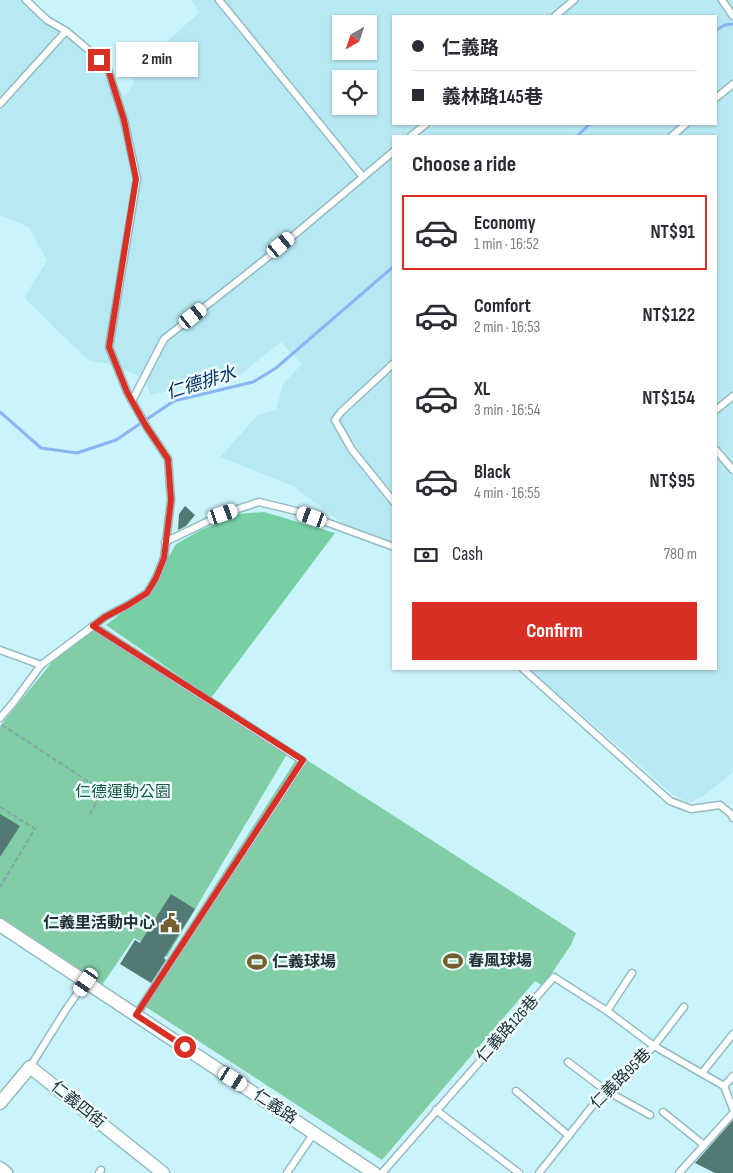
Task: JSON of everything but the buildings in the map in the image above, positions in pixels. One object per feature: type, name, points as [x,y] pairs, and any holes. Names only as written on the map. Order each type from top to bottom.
[{"type":"street","name":"仁義路","points":[[1,928],[86,982],[374,1173]]},
{"type":"street","points":[[0,1103],[30,1067]]},
{"type":"street","name":"仁義四街","points":[[30,1067],[163,1173]]},
{"type":"street","points":[[0,1168],[6,1173]]},
{"type":"lane","points":[[0,718],[14,703],[41,665],[105,617],[147,593],[156,578],[164,558],[171,500],[168,459],[132,401],[109,347],[136,179],[124,120],[108,69],[91,52],[47,20],[26,0]]},
{"type":"lane","points":[[219,0],[363,177]]},
{"type":"lane","points":[[555,15],[574,0]]},
{"type":"lane","points":[[722,0],[732,14]]},
{"type":"lane","points":[[0,104],[66,32]]},
{"type":"lane","points":[[717,97],[733,84]]},
{"type":"lane","points":[[412,135],[425,125]]},
{"type":"lane","points":[[673,135],[685,125]]},
{"type":"lane","points":[[132,401],[164,339],[268,257],[392,153]]},
{"type":"lane","points":[[392,365],[341,412],[335,420],[352,450],[392,500]]},
{"type":"lane","points":[[717,409],[733,396]]},
{"type":"lane","points":[[717,451],[733,470]]},
{"type":"lane","points":[[165,542],[223,514],[259,502],[296,511],[392,547]]},
{"type":"lane","points":[[93,626],[303,760],[136,1015]]},
{"type":"lane","points":[[0,650],[41,665]]},
{"type":"lane","points":[[524,670],[670,800],[691,809],[720,805],[732,816]]},
{"type":"lane","points":[[607,1011],[632,973]]},
{"type":"lane","name":"仁義路126巷","points":[[382,1173],[554,976],[607,1011],[654,1046],[724,1086]]},
{"type":"lane","points":[[30,1067],[65,1010],[86,982]]},
{"type":"lane","name":"仁義路95巷","points":[[539,1173],[605,1090],[621,1078],[654,1046],[684,1007]]},
{"type":"lane","points":[[702,1073],[733,1034]]},
{"type":"lane","points":[[568,1062],[605,1090],[650,1115]]},
{"type":"lane","points":[[733,1076],[724,1086],[733,1109]]},
{"type":"lane","points":[[516,1091],[569,1136]]},
{"type":"lane","points":[[436,1110],[519,1173]]},
{"type":"lane","points":[[663,1112],[704,1145]]},
{"type":"lane","points":[[679,1173],[733,1113]]},
{"type":"lane","points":[[286,1173],[314,1133]]},
{"type":"path","points":[[0,724],[103,791],[89,816]]},
{"type":"path","points":[[0,807],[35,829],[0,886]]},
{"type":"shaded area","points":[[0,0],[26,0],[106,66],[124,97],[134,83],[131,73],[200,12],[191,0],[733,0],[733,772],[702,797],[689,803],[673,795],[576,709],[527,670],[717,670],[717,135],[392,135],[392,548],[366,541],[293,486],[220,457],[258,415],[276,410],[283,384],[302,364],[281,342],[239,376],[150,395],[146,380],[115,365],[88,360],[24,298],[47,261],[29,227],[0,215]]},
{"type":"green space","points":[[264,512],[335,533],[211,698],[106,625],[147,594],[176,544],[201,530],[238,514]]},
{"type":"green space","name":"仁德運動公園","points":[[96,627],[287,754],[167,957],[134,938],[102,985],[0,919],[0,726],[62,650]]},
{"type":"green space","points":[[299,755],[576,933],[571,945],[543,986],[535,981],[382,1160],[146,1007],[144,996]]},
{"type":"waterway","name":"仁德排水","points":[[717,29],[725,25],[733,24]]},
{"type":"waterway","name":"仁德排水","points":[[578,135],[589,125]]},
{"type":"waterway","name":"仁德排水","points":[[0,412],[41,448],[77,453],[116,440],[174,401],[253,382],[276,368],[392,268]]},
{"type":"place","name":"仁義里活動中心","points":[[170,923]]},
{"type":"place","name":"春風球場","points":[[453,961]]},
{"type":"place","name":"仁義球場","points":[[257,962]]},
{"type":"route","points":[[99,60],[108,69],[124,120],[136,179],[109,347],[127,392],[146,426],[168,459],[171,500],[164,558],[156,578],[147,593],[93,626],[303,760],[136,1015],[185,1047]]}]
